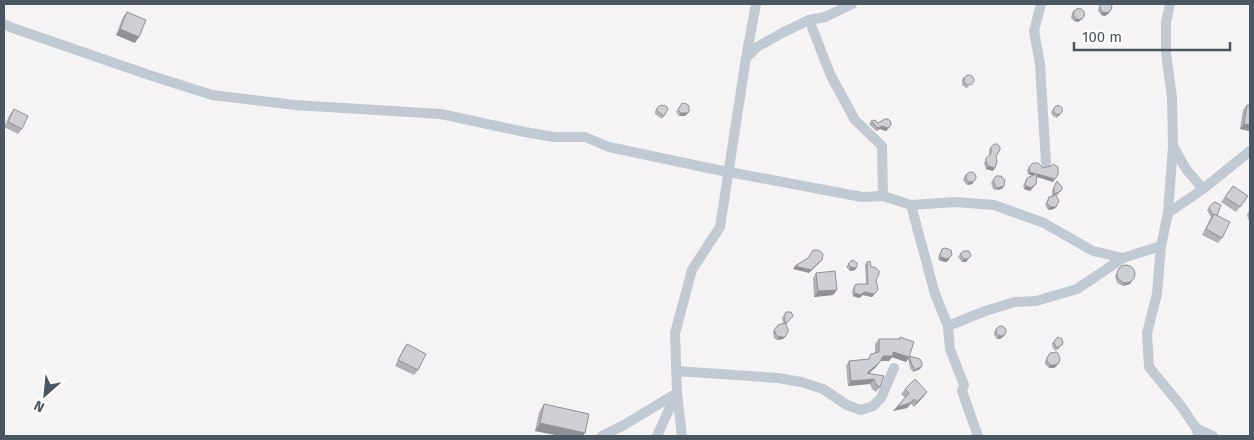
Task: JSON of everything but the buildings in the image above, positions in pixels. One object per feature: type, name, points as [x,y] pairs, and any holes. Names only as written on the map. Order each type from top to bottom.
[{"type":"street","points":[[682,436],[677,393],[675,333],[692,270],[720,227],[756,4]]},
{"type":"street","points":[[746,58],[757,47],[784,32],[810,20],[825,17],[852,4]]},
{"type":"street","points":[[1041,4],[1034,30],[1040,64],[1046,163]]},
{"type":"street","points":[[1170,4],[1166,22],[1166,54],[1172,97],[1173,146],[1168,213],[1161,246],[1157,294],[1147,333],[1148,367],[1181,406],[1197,432],[1213,436]]},
{"type":"street","points":[[810,20],[831,76],[855,120],[882,146],[883,196]]},
{"type":"street","points":[[4,24],[212,96],[295,105],[441,114],[554,137],[585,137],[609,148],[862,197],[883,196],[912,205],[955,202],[994,205],[1044,224],[1093,251],[1123,258]]},
{"type":"street","points":[[1173,146],[1186,169],[1203,189]]},
{"type":"street","points":[[1168,213],[1203,189],[1250,151]]},
{"type":"street","points":[[912,205],[935,294],[948,326],[950,349],[964,385],[962,391],[978,436]]},
{"type":"street","points":[[948,326],[985,311],[1015,302],[1036,301],[1077,290],[1123,258],[1161,246]]},
{"type":"street","points":[[676,371],[778,378],[801,382],[823,389],[847,405],[861,410],[873,406],[881,398],[894,368]]},
{"type":"street","points":[[602,436],[677,393]]},
{"type":"street","points":[[657,436],[677,393]]}]
